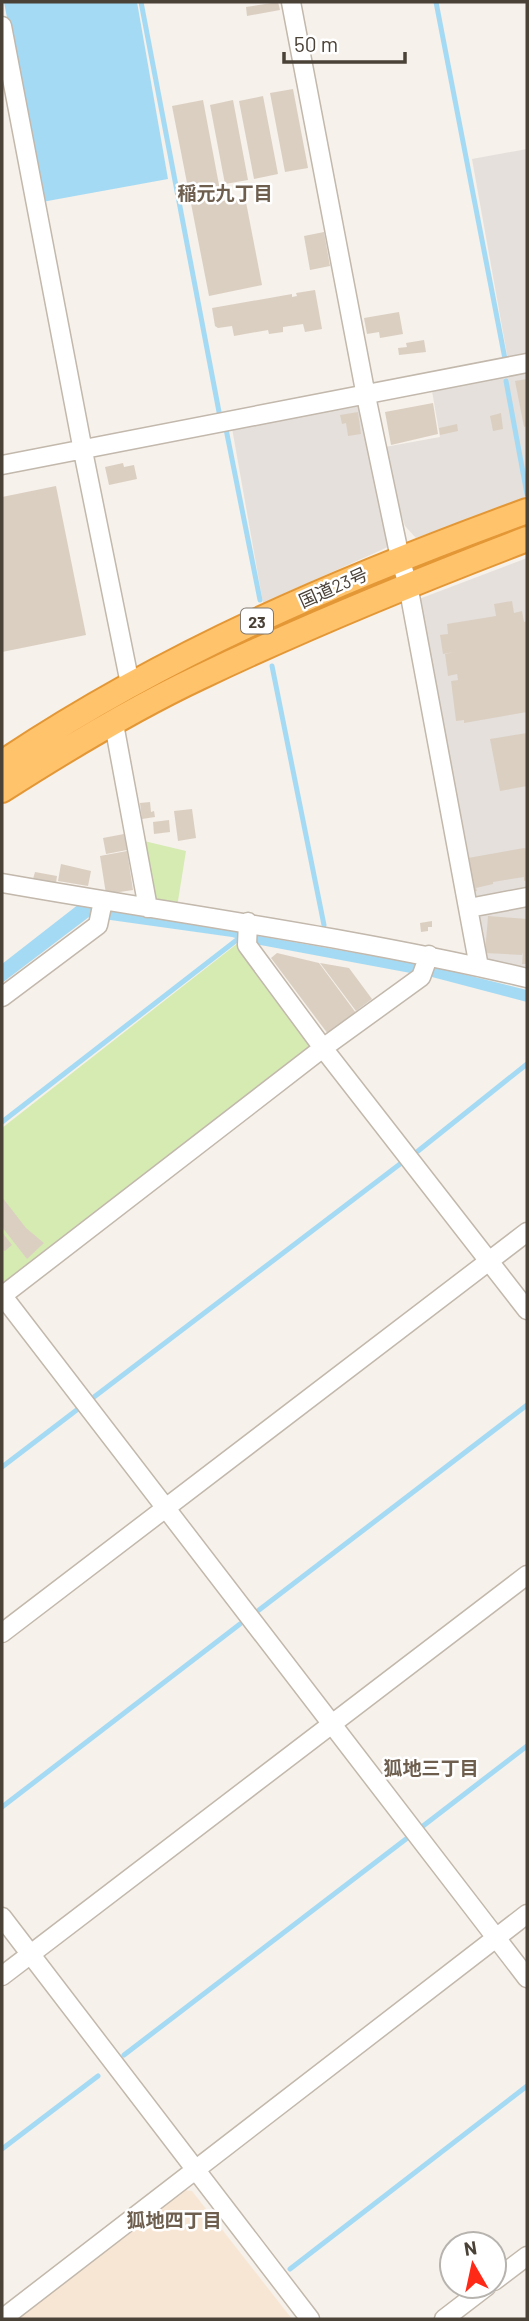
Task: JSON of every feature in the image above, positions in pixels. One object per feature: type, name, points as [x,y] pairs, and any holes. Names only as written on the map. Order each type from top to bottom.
[{"type":"highway","name":"国道23号","points":[[2,763],[130,684],[267,615],[400,558],[527,511]]},
{"type":"highway","name":"国道23号","points":[[2,790],[59,754],[198,677],[408,585],[527,539]]},
{"type":"street","points":[[291,2],[366,396],[408,585],[479,967]]},
{"type":"street","points":[[2,26],[82,451],[130,684]]},
{"type":"street","points":[[2,465],[527,363]]},
{"type":"street","points":[[114,723],[148,908]]},
{"type":"street","points":[[2,883],[248,922],[429,955],[527,978]]},
{"type":"street","points":[[469,908],[527,897]]},
{"type":"street","points":[[2,997],[98,925],[103,901]]},
{"type":"street","points":[[248,922],[247,945],[323,1048],[527,1310]]},
{"type":"street","points":[[429,955],[421,977],[323,1048],[2,1296],[527,1978]]},
{"type":"street","points":[[2,1633],[527,1233]]},
{"type":"street","points":[[2,1976],[527,1575]]},
{"type":"street","points":[[2,2319],[527,1914]]},
{"type":"street","points":[[2,1916],[310,2319]]},
{"type":"street","points":[[508,2270],[527,2256]]},
{"type":"street","points":[[444,2319],[469,2300]]},
{"type":"shaded area","points":[[527,149],[527,356],[508,360],[472,159]]},
{"type":"shaded area","points":[[527,372],[527,498],[416,538],[405,526],[385,447],[440,437],[432,391]]},
{"type":"shaded area","points":[[360,406],[388,547],[263,603],[232,428]]},
{"type":"shaded area","points":[[527,558],[527,890],[474,901],[419,599]]},
{"type":"shaded area","points":[[527,906],[527,970],[484,960],[476,916]]},
{"type":"shaded area","points":[[184,2190],[192,2191],[292,2319],[17,2319]]},
{"type":"green space","points":[[144,841],[186,851],[177,907],[154,902]]},
{"type":"green space","points":[[238,943],[239,948],[312,1045],[311,1052],[8,1283],[2,1283],[2,1128]]},
{"type":"water","points":[[4,2],[137,2],[168,179],[42,202]]},
{"type":"water","points":[[79,904],[435,967],[527,990],[527,1002],[432,977],[255,944],[232,937],[89,917],[2,983],[2,964]]},
{"type":"building","points":[[278,2],[280,10],[247,16],[246,7]]},
{"type":"building","points":[[293,89],[308,168],[285,172],[270,93]]},
{"type":"building","points":[[263,96],[278,174],[254,179],[239,101]]},
{"type":"building","points":[[203,100],[222,201],[245,197],[262,285],[209,296],[172,106]]},
{"type":"building","points":[[233,100],[248,180],[225,184],[210,105]]},
{"type":"building","points":[[324,232],[330,266],[310,270],[304,236]]},
{"type":"building","points":[[315,290],[322,329],[305,332],[303,324],[283,327],[283,332],[269,334],[268,330],[234,336],[232,326],[215,326],[212,308],[292,294],[292,297],[297,296],[296,293]]},
{"type":"building","points":[[399,312],[403,334],[380,338],[379,332],[367,334],[364,318]]},
{"type":"building","points":[[424,340],[426,352],[399,355],[398,348],[407,347],[406,343]]},
{"type":"building","points":[[527,379],[527,426],[524,427],[515,381]]},
{"type":"building","points":[[433,403],[438,434],[391,445],[385,412]]},
{"type":"building","points":[[358,412],[361,434],[348,436],[346,423],[342,424],[340,415]]},
{"type":"building","points":[[501,413],[503,429],[493,431],[490,416]]},
{"type":"building","points":[[457,424],[458,431],[440,435],[439,428]]},
{"type":"building","points":[[123,463],[124,467],[134,465],[137,479],[109,485],[105,467]]},
{"type":"building","points":[[56,486],[86,635],[2,652],[2,497]]},
{"type":"building","points":[[512,601],[514,613],[522,611],[524,622],[527,621],[527,712],[464,723],[464,720],[456,721],[451,681],[458,680],[457,674],[448,676],[445,654],[454,652],[443,654],[440,635],[448,634],[447,624],[496,616],[494,604]]},
{"type":"building","points":[[527,733],[527,786],[500,791],[490,739]]},
{"type":"building","points":[[150,802],[151,812],[154,811],[155,817],[142,819],[140,803]]},
{"type":"building","points":[[192,809],[196,838],[178,841],[174,811]]},
{"type":"building","points":[[169,820],[170,832],[154,834],[153,822]]},
{"type":"building","points":[[124,834],[127,850],[106,854],[103,838]]},
{"type":"building","points":[[527,849],[527,880],[524,881],[524,877],[493,882],[474,891],[468,858]]},
{"type":"building","points":[[127,851],[133,890],[106,894],[100,856]]},
{"type":"building","points":[[61,864],[91,871],[88,886],[58,881]]},
{"type":"building","points":[[35,872],[57,876],[56,883],[33,879]]},
{"type":"building","points":[[488,916],[527,919],[527,964],[522,964],[523,952],[522,955],[485,953]]},
{"type":"building","points":[[432,921],[432,927],[428,927],[428,931],[421,932],[420,923]]},
{"type":"building","points":[[277,953],[319,963],[356,1013],[328,1034],[271,958]]},
{"type":"building","points":[[320,963],[349,968],[372,999],[356,1011]]},
{"type":"building","points":[[2,1197],[26,1228],[44,1243],[27,1259],[2,1227]]},
{"type":"building","points":[[2,1232],[12,1245],[5,1251],[2,1250]]},
{"type":"waterway","points":[[141,2],[220,417]]},
{"type":"waterway","points":[[436,2],[505,359]]},
{"type":"waterway","points":[[506,381],[527,494]]},
{"type":"waterway","points":[[226,429],[260,600]]},
{"type":"waterway","points":[[272,666],[324,925]]},
{"type":"waterway","points":[[2,1122],[238,939]]},
{"type":"waterway","points":[[418,1151],[527,1064]]},
{"type":"waterway","points":[[94,1397],[400,1164]]},
{"type":"waterway","points":[[259,1610],[527,1405]]},
{"type":"waterway","points":[[2,1467],[78,1409]]},
{"type":"waterway","points":[[2,1807],[240,1624]]},
{"type":"waterway","points":[[423,1826],[527,1746]]},
{"type":"waterway","points":[[124,2055],[406,1839]]},
{"type":"waterway","points":[[2,2149],[98,2076]]},
{"type":"waterway","points":[[290,2269],[527,2086]]},
{"type":"district","name":"稲元九丁目","points":[[225,192]]},
{"type":"district","name":"狐地三丁目","points":[[431,1767]]},
{"type":"district","name":"狐地四丁目","points":[[174,2219]]}]
